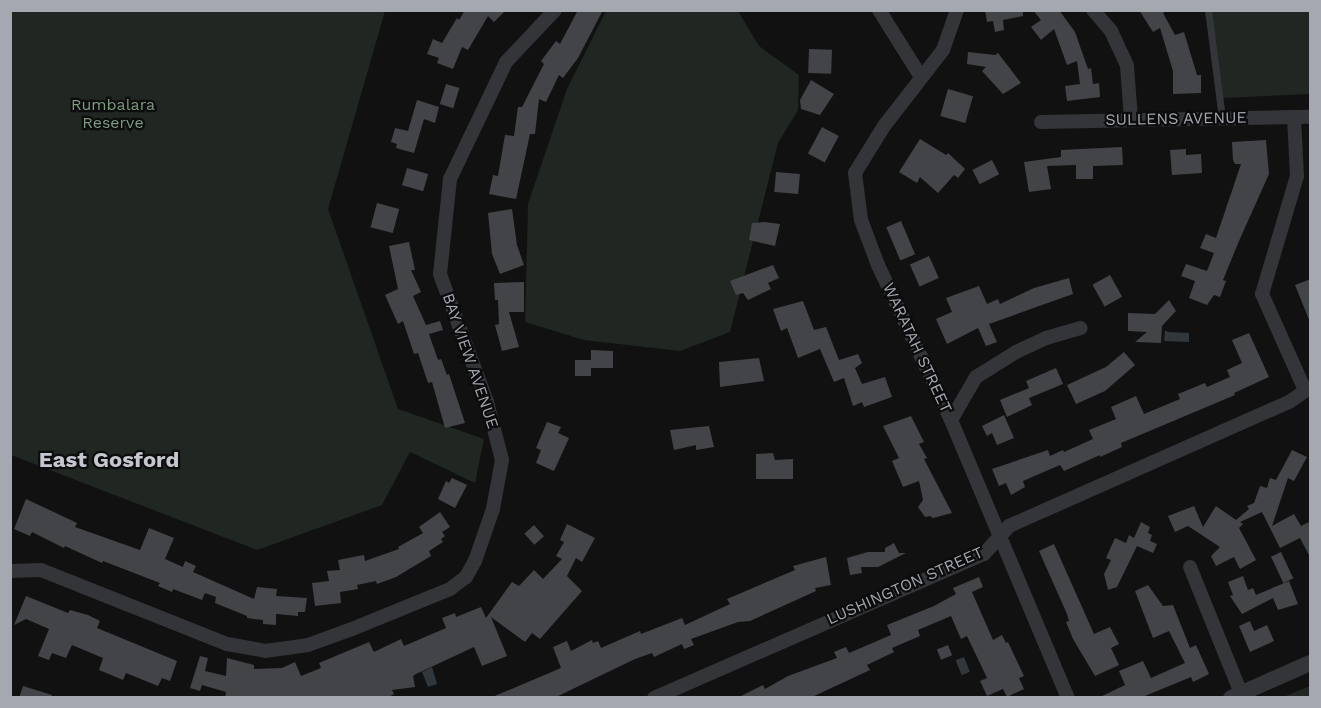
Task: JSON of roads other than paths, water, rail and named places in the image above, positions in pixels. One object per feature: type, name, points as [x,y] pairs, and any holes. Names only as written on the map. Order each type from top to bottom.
[{"type":"street","name":"BAY VIEW AVENUE","points":[[10,571],[41,570],[227,644],[265,651],[308,645],[341,633],[450,589],[466,577],[475,561],[493,509],[502,460],[487,402],[440,274],[450,178],[506,62],[555,10]]},
{"type":"street","points":[[879,10],[921,77]]},
{"type":"street","name":"WARATAH STREET","points":[[957,10],[943,50],[884,126],[855,173],[861,220],[878,265],[951,420],[1068,698]]},
{"type":"street","points":[[1093,10],[1111,31],[1127,66],[1131,119]]},
{"type":"street","points":[[1294,117],[1297,176],[1262,294],[1308,389]]},
{"type":"street","name":"SULLENS AVENUE","points":[[1041,122],[1311,117]]},
{"type":"street","points":[[951,420],[976,377],[1026,347],[1046,338],[1081,328]]},
{"type":"street","name":"LUSHINGTON STREET","points":[[654,698],[984,554],[1009,526],[1289,402],[1308,389]]},
{"type":"street","points":[[1190,567],[1236,695],[1311,663]]},
{"type":"lane","points":[[1208,10],[1222,118]]},
{"type":"district","name":"East Gosford","points":[[109,460]]},
{"type":"park label","name":"Rumbalara Reserve","points":[[113,114]]}]
